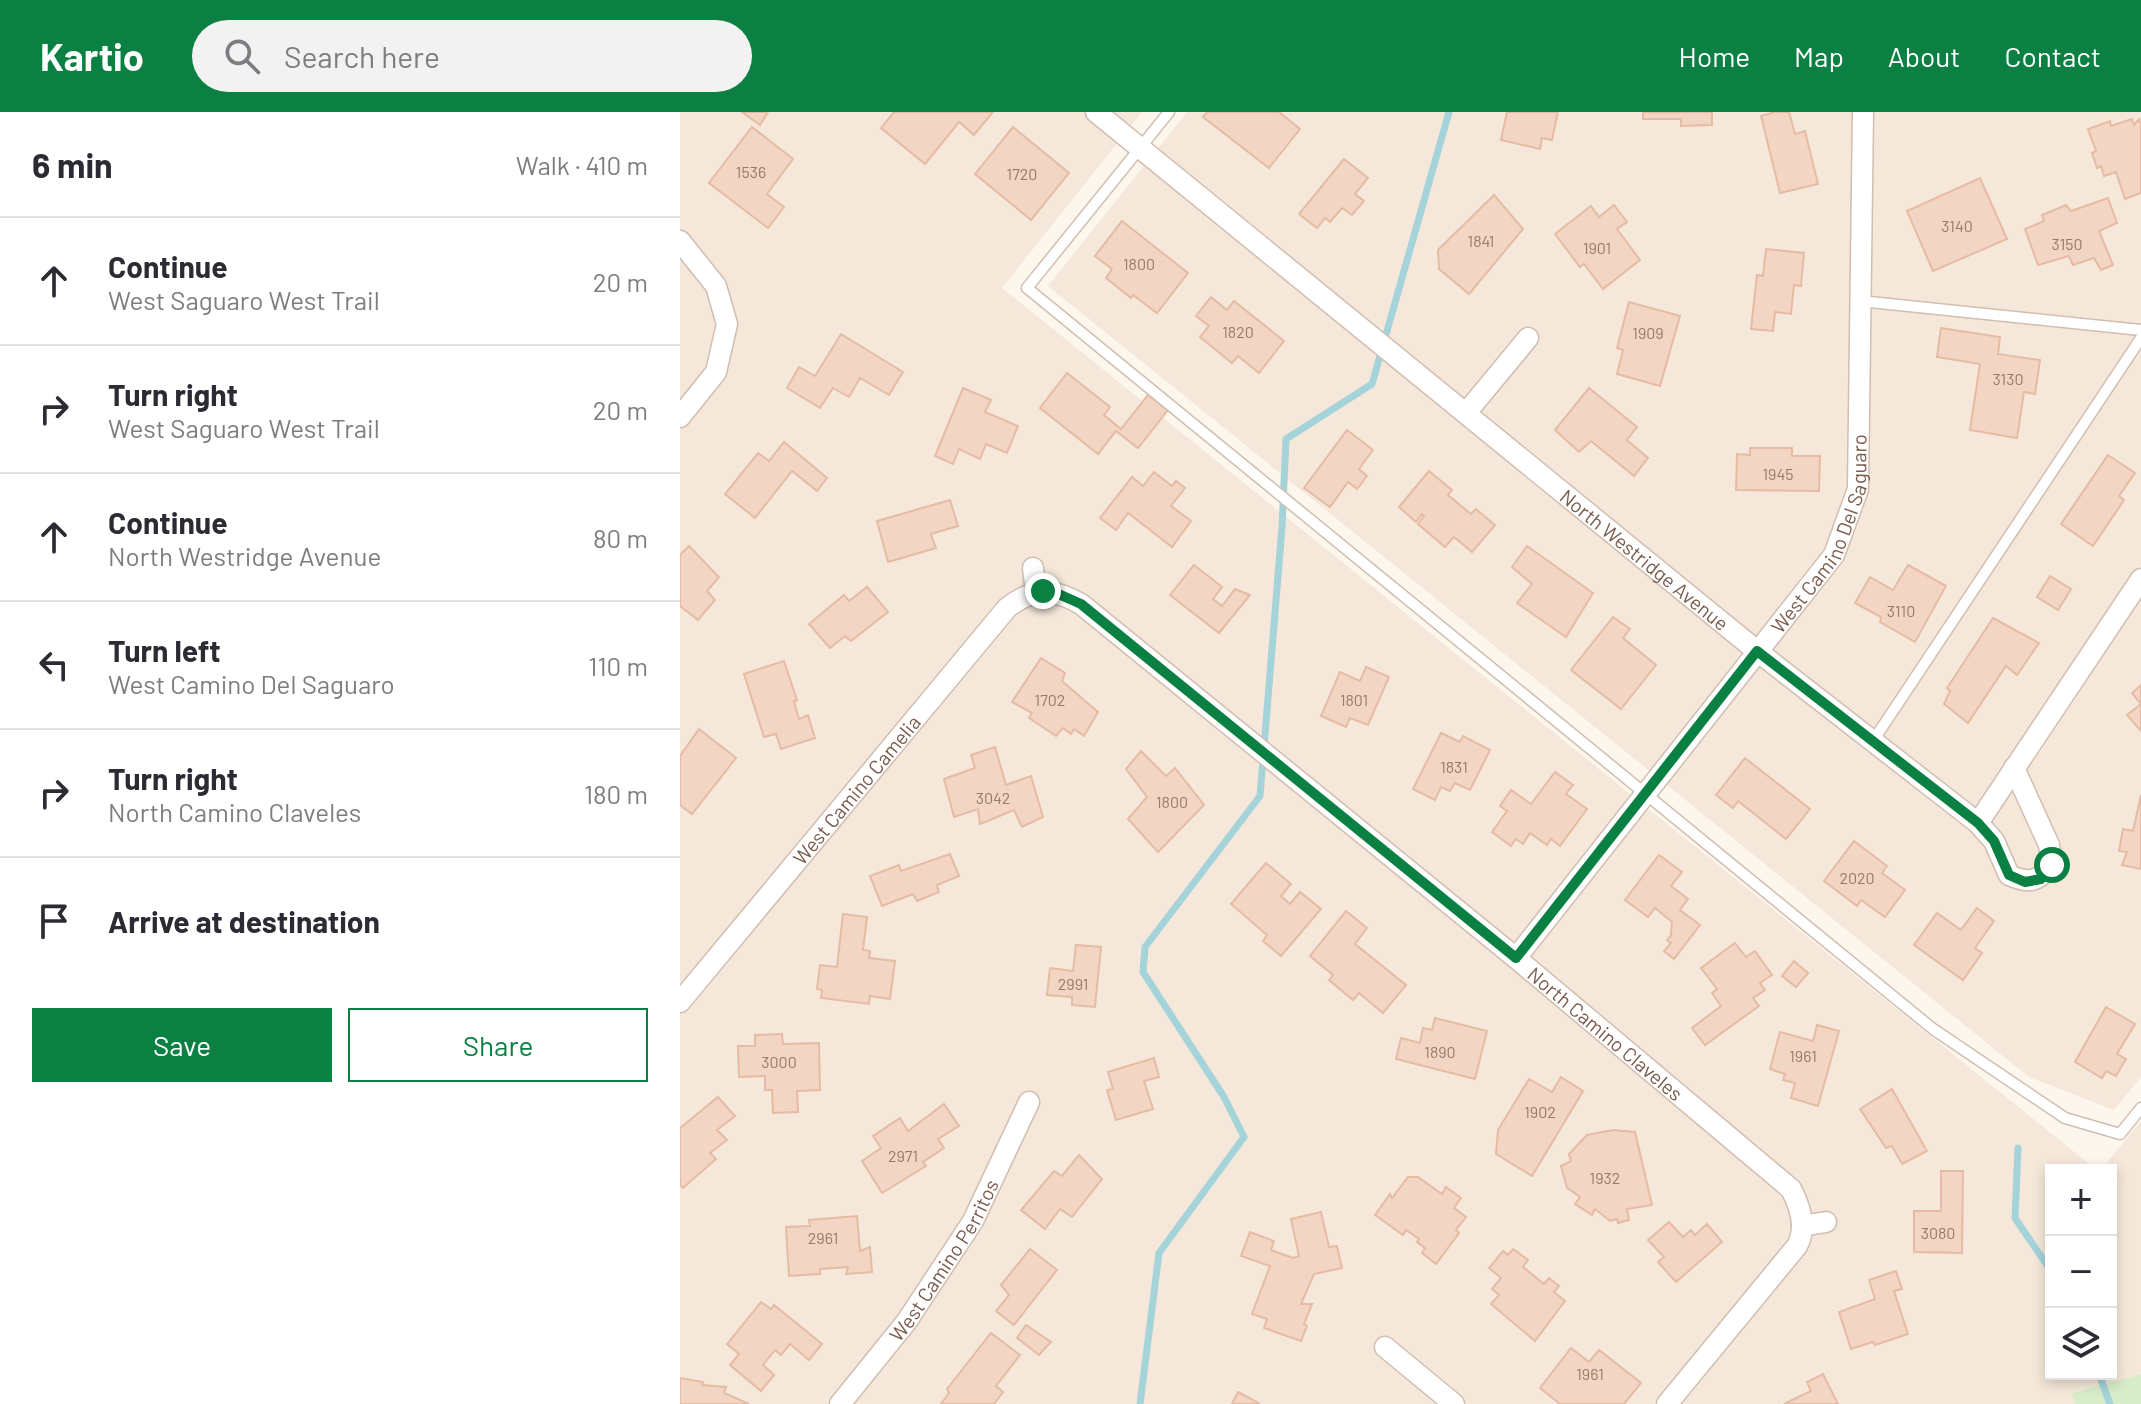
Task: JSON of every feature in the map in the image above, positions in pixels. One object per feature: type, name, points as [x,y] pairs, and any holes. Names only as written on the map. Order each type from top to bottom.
[{"type":"street","name":"North Westridge Avenue","points":[[1096,112],[1757,651],[1978,823],[1994,841],[2009,875],[2025,882],[2041,879],[2052,865],[2049,845],[2014,768]]},
{"type":"street","name":"West Camino Del Saguaro","points":[[1516,958],[1834,555],[1858,489],[1863,112]]},
{"type":"street","points":[[680,241],[716,286],[727,324],[716,372],[680,417]]},
{"type":"street","points":[[1466,413],[1528,338]]},
{"type":"street","points":[[1033,568],[1040,591]]},
{"type":"street","points":[[1978,823],[2141,579]]},
{"type":"street","name":"North Camino Claveles","points":[[1040,591],[1054,592],[1081,604],[1783,1180],[1798,1204],[1802,1227]]},
{"type":"street","name":"West Camino Camelia","points":[[680,1002],[1007,608],[1019,598],[1040,591]]},
{"type":"street","name":"West Camino Perritos","points":[[840,1404],[907,1321],[973,1221],[1029,1102]]},
{"type":"street","points":[[1667,1404],[1793,1253],[1802,1227],[1826,1222]]},
{"type":"street","points":[[1385,1347],[1454,1404]]},
{"type":"lane","points":[[1169,112],[1027,288],[1933,1029],[2065,1118],[2120,1134],[2141,1108]]},
{"type":"lane","points":[[1860,301],[2141,330]]},
{"type":"lane","points":[[1873,741],[2141,338]]},
{"type":"shaded area","points":[[680,112],[1142,112],[1002,288],[2089,1164],[2045,1164],[2045,1380],[2117,1380],[2117,1164],[2106,1164],[2141,1121],[2141,1374],[2072,1392],[2075,1404],[680,1404]]},
{"type":"shaded area","points":[[1187,112],[2141,112],[2141,1077],[2114,1110],[2029,1077],[1048,286]]},
{"type":"green space","points":[[2141,1374],[2141,1404],[2075,1404],[2071,1393]]},
{"type":"building","points":[[742,112],[768,112],[760,125]]},
{"type":"building","points":[[894,112],[993,112],[974,135],[959,122],[925,164],[881,128]]},
{"type":"building","points":[[1207,112],[1279,112],[1300,129],[1269,168],[1203,117]]},
{"type":"building","points":[[1507,112],[1558,112],[1552,140],[1542,138],[1540,149],[1501,140]]},
{"type":"building","points":[[1643,112],[1712,112],[1712,125],[1681,126],[1681,119],[1643,119]]},
{"type":"building","points":[[1789,112],[1795,134],[1805,131],[1818,184],[1780,193],[1761,116]]},
{"type":"building","points":[[2132,119],[2134,125],[2139,119],[2141,125],[2141,193],[2125,199],[2116,172],[2104,176],[2101,166],[2097,168],[2092,153],[2096,151],[2088,129],[2110,121],[2111,126]]},
{"type":"building","points":[[752,127],[793,159],[767,194],[784,207],[768,228],[709,183]]},
{"type":"building","points":[[1013,127],[1069,173],[1031,220],[975,174]]},
{"type":"building","points":[[1344,159],[1368,178],[1355,194],[1364,201],[1352,215],[1342,208],[1330,222],[1325,218],[1317,228],[1299,214]]},
{"type":"building","points":[[1980,178],[2007,239],[1933,271],[1907,211]]},
{"type":"building","points":[[1494,195],[1523,229],[1469,294],[1439,269],[1438,250]]},
{"type":"building","points":[[2108,198],[2117,223],[2099,231],[2113,265],[2101,270],[2094,258],[2073,265],[2069,256],[2038,265],[2025,229],[2044,221],[2042,215],[2066,205],[2071,211]]},
{"type":"building","points":[[1614,205],[1627,222],[1617,229],[1640,260],[1603,289],[1584,264],[1580,267],[1555,234],[1591,206],[1599,217]]},
{"type":"building","points":[[1122,221],[1188,273],[1157,313],[1106,278],[1112,269],[1095,256]]},
{"type":"building","points":[[1766,249],[1804,253],[1801,286],[1794,285],[1791,314],[1775,312],[1773,331],[1751,329],[1757,275],[1763,276]]},
{"type":"building","points":[[1211,297],[1227,310],[1234,301],[1284,341],[1259,373],[1238,356],[1232,363],[1200,337],[1209,326],[1196,316]]},
{"type":"building","points":[[1629,302],[1680,316],[1660,386],[1617,374],[1623,350],[1617,348]]},
{"type":"building","points":[[1941,328],[2000,337],[1998,354],[2040,360],[2035,394],[2024,392],[2017,438],[1970,430],[1980,364],[1937,357]]},
{"type":"building","points":[[841,334],[903,372],[889,395],[860,378],[849,397],[833,388],[820,408],[787,388],[799,367],[815,376]]},
{"type":"building","points":[[1067,373],[1110,407],[1104,415],[1121,429],[1148,395],[1168,410],[1138,448],[1116,431],[1098,454],[1040,408]]},
{"type":"building","points":[[963,388],[991,400],[985,412],[1018,426],[1007,453],[986,444],[980,459],[959,449],[953,464],[935,456]]},
{"type":"building","points":[[1589,388],[1637,427],[1627,440],[1648,458],[1634,476],[1591,441],[1579,452],[1555,430]]},
{"type":"building","points":[[1347,430],[1373,450],[1359,469],[1367,476],[1357,489],[1348,482],[1330,507],[1304,488]]},
{"type":"building","points":[[784,442],[827,478],[817,491],[792,471],[755,518],[725,494],[758,453],[769,461]]},
{"type":"building","points":[[1750,448],[1792,448],[1792,456],[1820,456],[1819,491],[1736,490],[1737,454],[1750,455]]},
{"type":"building","points":[[2108,455],[2135,473],[2119,496],[2124,500],[2093,546],[2061,524]]},
{"type":"building","points":[[1429,471],[1452,490],[1448,495],[1471,514],[1476,509],[1495,525],[1472,552],[1454,537],[1445,547],[1418,524],[1424,516],[1422,514],[1416,522],[1399,507]]},
{"type":"building","points":[[1154,472],[1172,486],[1176,481],[1185,488],[1171,506],[1191,521],[1172,547],[1128,513],[1116,530],[1100,518],[1132,477],[1143,486]]},
{"type":"building","points":[[950,500],[958,526],[931,534],[936,548],[888,562],[877,521]]},
{"type":"building","points":[[689,546],[719,577],[707,591],[715,600],[698,620],[680,606],[680,555]]},
{"type":"building","points":[[1527,546],[1593,593],[1566,637],[1517,603],[1532,584],[1512,567]]},
{"type":"building","points":[[1194,565],[1222,587],[1213,599],[1222,606],[1235,589],[1250,595],[1219,633],[1170,595]]},
{"type":"building","points":[[1908,565],[1946,586],[1915,642],[1880,622],[1881,617],[1855,603],[1870,577],[1893,590]]},
{"type":"building","points":[[2050,576],[2071,589],[2058,610],[2037,597]]},
{"type":"building","points":[[867,587],[888,612],[851,641],[845,636],[830,648],[809,624],[844,595],[849,601]]},
{"type":"building","points":[[1613,617],[1630,629],[1623,638],[1656,665],[1621,709],[1571,670]]},
{"type":"building","points":[[1993,618],[2039,643],[2017,675],[2006,666],[1968,723],[1944,704],[1950,691],[1947,688]]},
{"type":"building","points":[[1041,658],[1065,673],[1062,681],[1098,712],[1084,736],[1074,729],[1071,734],[1063,728],[1056,736],[1029,718],[1032,713],[1012,702]]},
{"type":"building","points":[[784,661],[797,700],[794,701],[799,719],[808,715],[815,738],[781,749],[776,734],[764,737],[744,674]]},
{"type":"building","points":[[1366,667],[1389,677],[1368,725],[1350,718],[1346,727],[1321,716],[1340,672],[1360,681]]},
{"type":"building","points":[[2141,685],[2141,704],[2132,693]]},
{"type":"building","points":[[2141,704],[2141,731],[2127,715]]},
{"type":"building","points":[[699,729],[736,758],[692,814],[680,805],[680,756]]},
{"type":"building","points":[[1441,733],[1460,742],[1463,736],[1490,750],[1470,790],[1455,783],[1450,791],[1441,787],[1435,800],[1413,789]]},
{"type":"building","points":[[995,747],[1006,785],[1031,776],[1043,817],[1022,827],[1014,810],[980,824],[978,809],[954,817],[944,779],[975,768],[971,755]]},
{"type":"building","points":[[1141,751],[1166,776],[1175,768],[1204,805],[1158,852],[1128,819],[1147,797],[1126,769]]},
{"type":"building","points":[[1745,758],[1810,809],[1786,839],[1738,801],[1733,808],[1716,795]]},
{"type":"building","points":[[1555,772],[1573,785],[1566,794],[1587,809],[1560,846],[1551,839],[1547,845],[1530,833],[1523,844],[1516,839],[1511,846],[1492,832],[1507,811],[1500,806],[1511,790],[1531,804]]},
{"type":"building","points":[[2141,795],[2141,869],[2122,865],[2127,852],[2119,851],[2123,829],[2133,831]]},
{"type":"building","points":[[1854,841],[1887,866],[1882,873],[1905,890],[1885,917],[1861,900],[1857,906],[1824,881]]},
{"type":"building","points":[[950,854],[959,876],[937,885],[939,892],[917,901],[913,894],[882,906],[870,876],[899,865],[901,871]]},
{"type":"building","points":[[1659,855],[1682,872],[1671,886],[1688,899],[1680,910],[1700,925],[1674,959],[1664,951],[1671,943],[1667,940],[1671,935],[1672,922],[1655,908],[1648,917],[1625,900]]},
{"type":"building","points":[[1266,863],[1291,884],[1281,896],[1290,904],[1300,892],[1321,909],[1281,956],[1263,941],[1267,935],[1231,904]]},
{"type":"building","points":[[1977,908],[1994,921],[1975,948],[1982,953],[1963,980],[1914,945],[1937,913],[1961,930]]},
{"type":"building","points":[[1346,911],[1367,928],[1355,944],[1406,985],[1383,1013],[1359,993],[1353,1000],[1329,980],[1333,975],[1310,956]]},
{"type":"building","points":[[843,914],[867,917],[863,950],[870,951],[869,958],[895,961],[890,999],[870,996],[869,1004],[821,998],[822,990],[817,989],[820,965],[837,967]]},
{"type":"building","points":[[1735,943],[1746,957],[1755,951],[1772,975],[1760,983],[1765,990],[1753,998],[1759,1006],[1705,1045],[1692,1028],[1721,1006],[1712,993],[1717,989],[1701,968]]},
{"type":"building","points":[[1076,945],[1101,947],[1095,1007],[1072,1005],[1072,997],[1047,995],[1050,968],[1073,971]]},
{"type":"building","points":[[1794,961],[1808,973],[1796,987],[1782,976]]},
{"type":"building","points":[[2106,1007],[2135,1024],[2117,1054],[2126,1059],[2116,1076],[2106,1071],[2102,1078],[2075,1062]]},
{"type":"building","points":[[1435,1018],[1487,1031],[1475,1079],[1396,1059],[1401,1038],[1420,1043],[1423,1028],[1432,1030]]},
{"type":"building","points":[[1817,1025],[1839,1031],[1818,1106],[1791,1098],[1795,1083],[1783,1080],[1785,1074],[1770,1069],[1780,1032],[1813,1041]]},
{"type":"building","points":[[782,1034],[783,1044],[819,1043],[820,1090],[797,1091],[798,1112],[773,1113],[772,1090],[765,1090],[765,1076],[739,1077],[738,1046],[755,1046],[755,1035]]},
{"type":"building","points":[[1154,1058],[1159,1077],[1144,1081],[1153,1109],[1116,1120],[1107,1090],[1113,1089],[1108,1072]]},
{"type":"building","points":[[1561,1077],[1583,1091],[1532,1176],[1496,1154],[1498,1130],[1529,1079],[1552,1092]]},
{"type":"building","points":[[1892,1089],[1927,1151],[1902,1164],[1892,1146],[1886,1148],[1860,1109]]},
{"type":"building","points":[[718,1097],[735,1116],[717,1130],[727,1140],[710,1153],[716,1159],[683,1188],[680,1185],[680,1128]]},
{"type":"building","points":[[944,1104],[959,1126],[938,1139],[944,1148],[923,1162],[926,1166],[882,1193],[862,1161],[881,1148],[873,1136],[900,1118],[908,1131]]},
{"type":"building","points":[[1613,1130],[1635,1132],[1652,1205],[1627,1209],[1629,1220],[1618,1223],[1617,1219],[1610,1221],[1595,1209],[1592,1215],[1575,1204],[1580,1197],[1567,1188],[1561,1166],[1571,1161],[1569,1154],[1587,1135]]},
{"type":"building","points":[[1079,1155],[1102,1179],[1072,1217],[1060,1209],[1045,1229],[1021,1210],[1054,1171],[1062,1176]]},
{"type":"building","points":[[1941,1171],[1963,1171],[1962,1253],[1914,1252],[1914,1211],[1941,1211]]},
{"type":"building","points":[[1408,1177],[1418,1177],[1442,1194],[1446,1187],[1461,1198],[1454,1208],[1466,1217],[1456,1230],[1459,1233],[1436,1264],[1422,1253],[1425,1248],[1417,1242],[1419,1239],[1406,1230],[1403,1235],[1375,1215],[1390,1194],[1392,1198]]},
{"type":"building","points":[[1321,1212],[1329,1247],[1337,1246],[1342,1268],[1314,1274],[1301,1304],[1312,1304],[1301,1341],[1264,1328],[1267,1319],[1252,1314],[1270,1266],[1241,1256],[1250,1232],[1274,1241],[1271,1250],[1293,1258],[1299,1256],[1291,1219]]},
{"type":"building","points":[[857,1216],[860,1251],[870,1247],[872,1272],[846,1274],[848,1267],[820,1269],[820,1274],[789,1276],[786,1227],[810,1226],[809,1220]]},
{"type":"building","points":[[1669,1222],[1683,1237],[1691,1230],[1695,1235],[1707,1224],[1722,1242],[1676,1282],[1658,1262],[1664,1257],[1648,1240]]},
{"type":"building","points":[[1030,1249],[1057,1270],[1014,1325],[996,1311],[1009,1295],[1001,1285]]},
{"type":"building","points":[[1513,1249],[1528,1260],[1523,1267],[1544,1284],[1549,1278],[1559,1286],[1554,1292],[1565,1301],[1535,1341],[1491,1304],[1499,1295],[1492,1289],[1501,1278],[1489,1268],[1503,1251],[1508,1255]]},
{"type":"building","points":[[1896,1271],[1902,1289],[1894,1291],[1908,1334],[1851,1349],[1839,1312],[1875,1299],[1869,1280]]},
{"type":"building","points":[[761,1302],[771,1309],[774,1305],[822,1344],[809,1360],[790,1344],[781,1355],[775,1350],[763,1365],[774,1375],[761,1391],[730,1365],[739,1354],[727,1344]]},
{"type":"building","points":[[1026,1325],[1051,1342],[1039,1355],[1017,1338]]},
{"type":"building","points":[[991,1333],[1020,1355],[996,1386],[1003,1392],[994,1404],[941,1404],[949,1393],[947,1389]]},
{"type":"building","points":[[1571,1348],[1589,1362],[1599,1350],[1641,1383],[1624,1404],[1560,1404],[1540,1388]]},
{"type":"building","points":[[1823,1374],[1838,1404],[1784,1404],[1811,1391],[1807,1382]]},
{"type":"building","points":[[680,1378],[703,1382],[702,1385],[726,1387],[724,1393],[749,1404],[680,1404]]},
{"type":"building","points":[[1238,1392],[1260,1404],[1232,1404]]},
{"type":"waterway","points":[[1140,1404],[1159,1253],[1244,1137],[1224,1097],[1143,972],[1145,947],[1260,796],[1282,527],[1286,439],[1372,384],[1449,112]]},
{"type":"waterway","points":[[2018,1148],[2015,1218],[2045,1262]]},
{"type":"waterway","points":[[2101,1380],[2110,1404]]},
{"type":"route","points":[[1043,591],[1054,592],[1081,604],[1516,958],[1757,651],[1978,823],[1994,841],[2009,875],[2025,882],[2041,879],[2052,865]]}]
